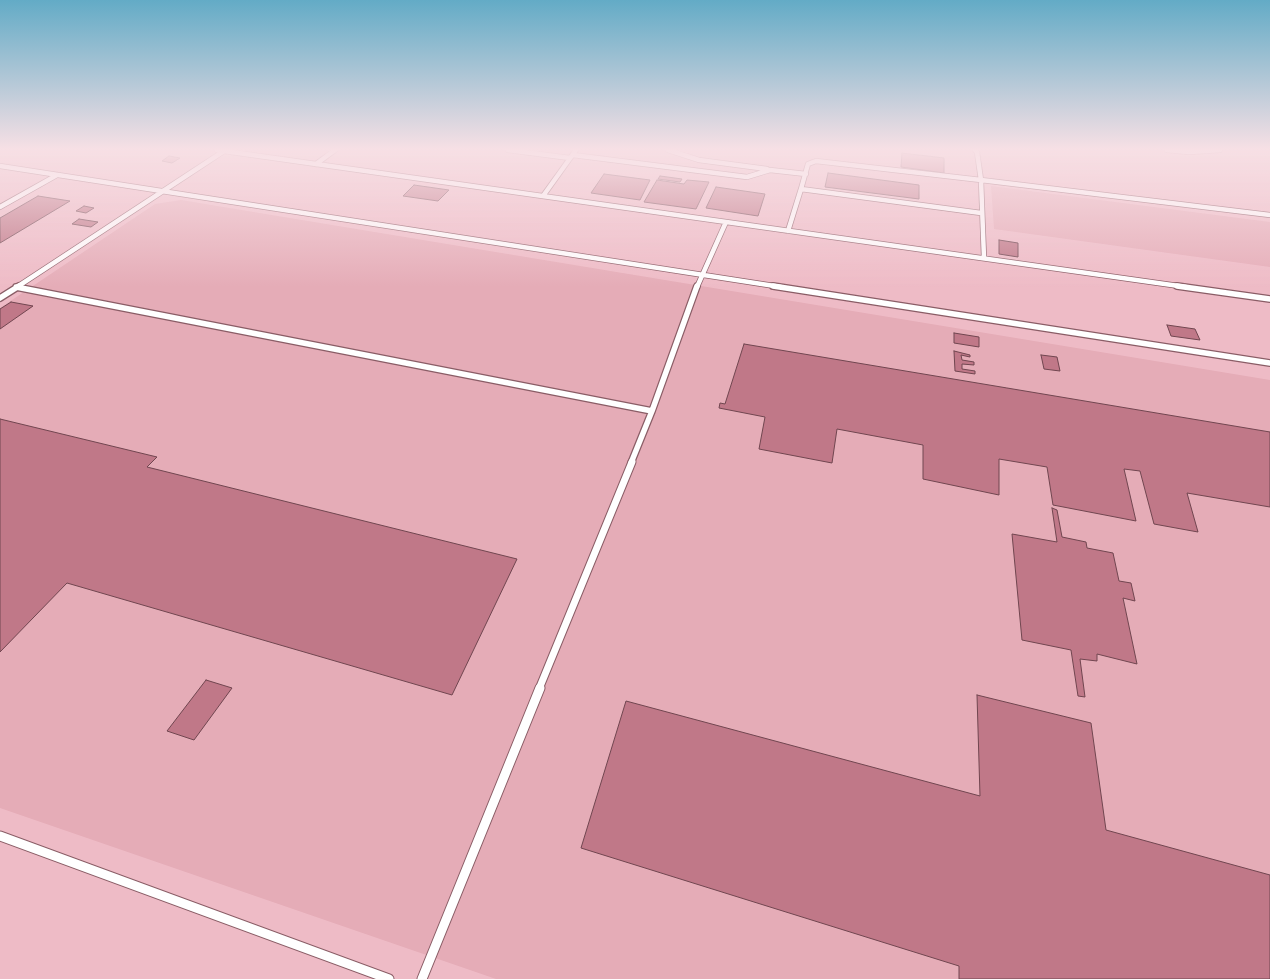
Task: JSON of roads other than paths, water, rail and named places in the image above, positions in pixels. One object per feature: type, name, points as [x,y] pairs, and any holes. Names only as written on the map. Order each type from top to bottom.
[{"type":"lane","points":[[0,208],[21,196]]},
{"type":"lane","points":[[0,298],[155,196]]},
{"type":"lane","points":[[185,196],[1270,363]]},
{"type":"lane","points":[[543,196],[1270,299]]},
{"type":"lane","points":[[788,230],[799,196]]},
{"type":"lane","points":[[851,196],[981,213]]},
{"type":"lane","points":[[981,196],[984,258]]},
{"type":"lane","points":[[1107,196],[1270,216]]},
{"type":"lane","points":[[0,201],[8,203]]},
{"type":"lane","points":[[422,979],[652,411],[702,275],[726,222]]},
{"type":"lane","points":[[16,288],[652,411]]},
{"type":"lane","points":[[0,836],[389,979]]}]
